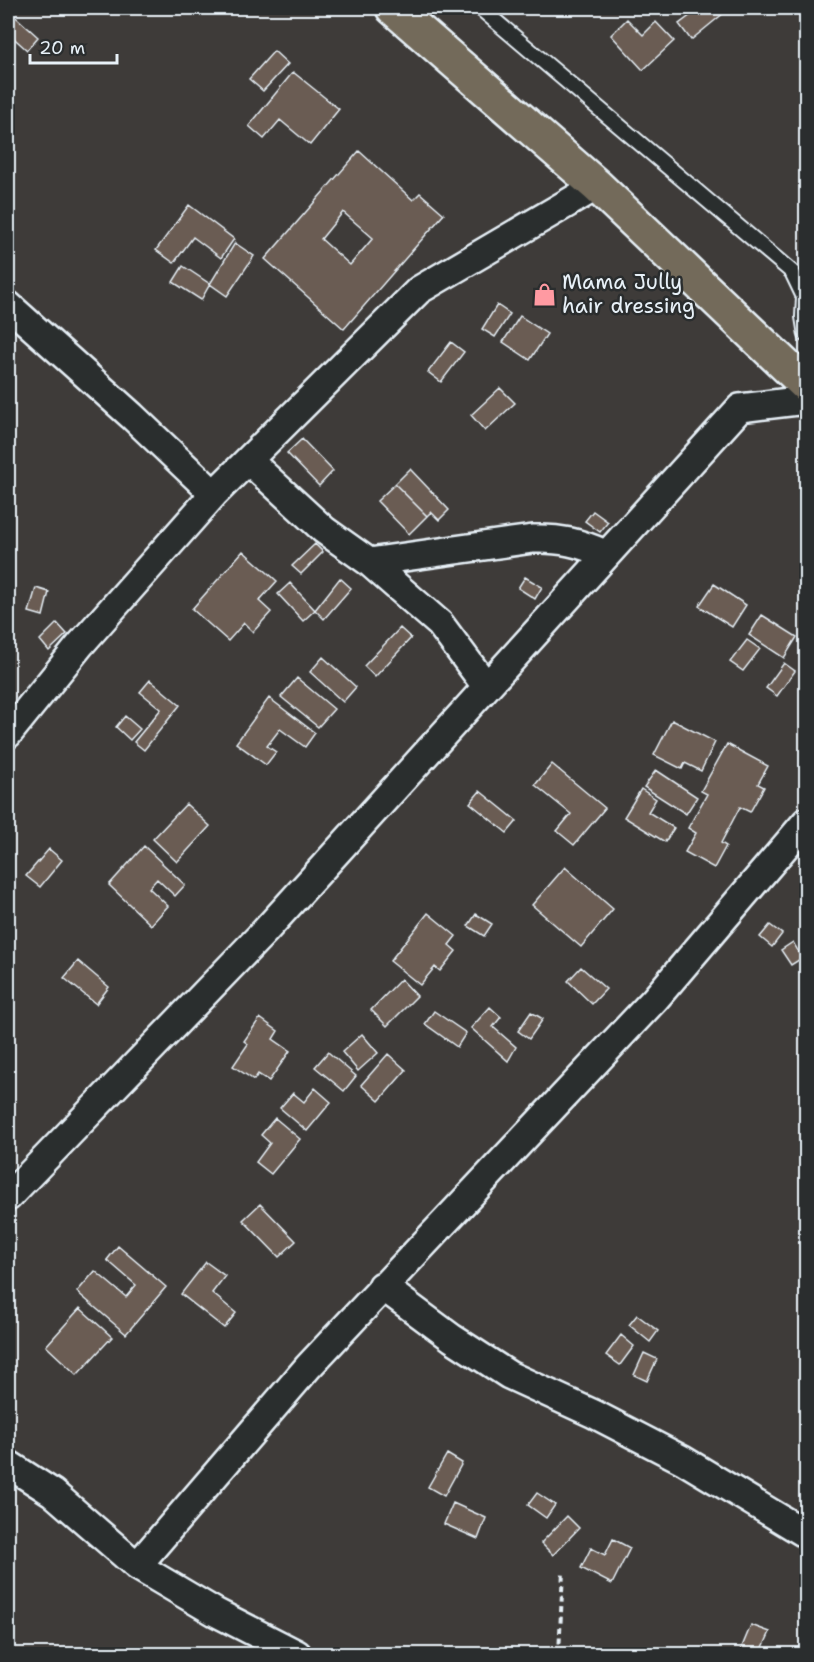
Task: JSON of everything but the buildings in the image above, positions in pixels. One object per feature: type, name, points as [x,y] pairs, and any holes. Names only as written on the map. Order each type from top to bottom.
[{"type":"highway","points":[[393,8],[597,186],[807,385]]},
{"type":"street","points":[[8,734],[80,645],[214,494],[419,290],[597,186]]},
{"type":"street","points":[[8,305],[132,416],[214,494]]},
{"type":"street","points":[[8,1197],[241,957],[605,554],[705,450],[740,408],[807,400]]},
{"type":"street","points":[[249,461],[324,530],[369,562],[440,624],[486,686]]},
{"type":"street","points":[[369,562],[533,539],[558,538],[580,543],[605,554]]},
{"type":"street","points":[[137,1566],[308,1366],[655,999],[807,822]]},
{"type":"street","points":[[382,1286],[452,1338],[509,1375],[594,1413],[684,1460],[807,1534]]},
{"type":"street","points":[[8,1464],[53,1493],[137,1566],[215,1612],[297,1654]]},
{"type":"lane","points":[[480,8],[792,272],[804,297],[803,317],[807,335]]},
{"type":"path","points":[[559,1654],[563,1571]]},
{"type":"place","name":"Mama Jully hair dressing","points":[[544,294]]}]
